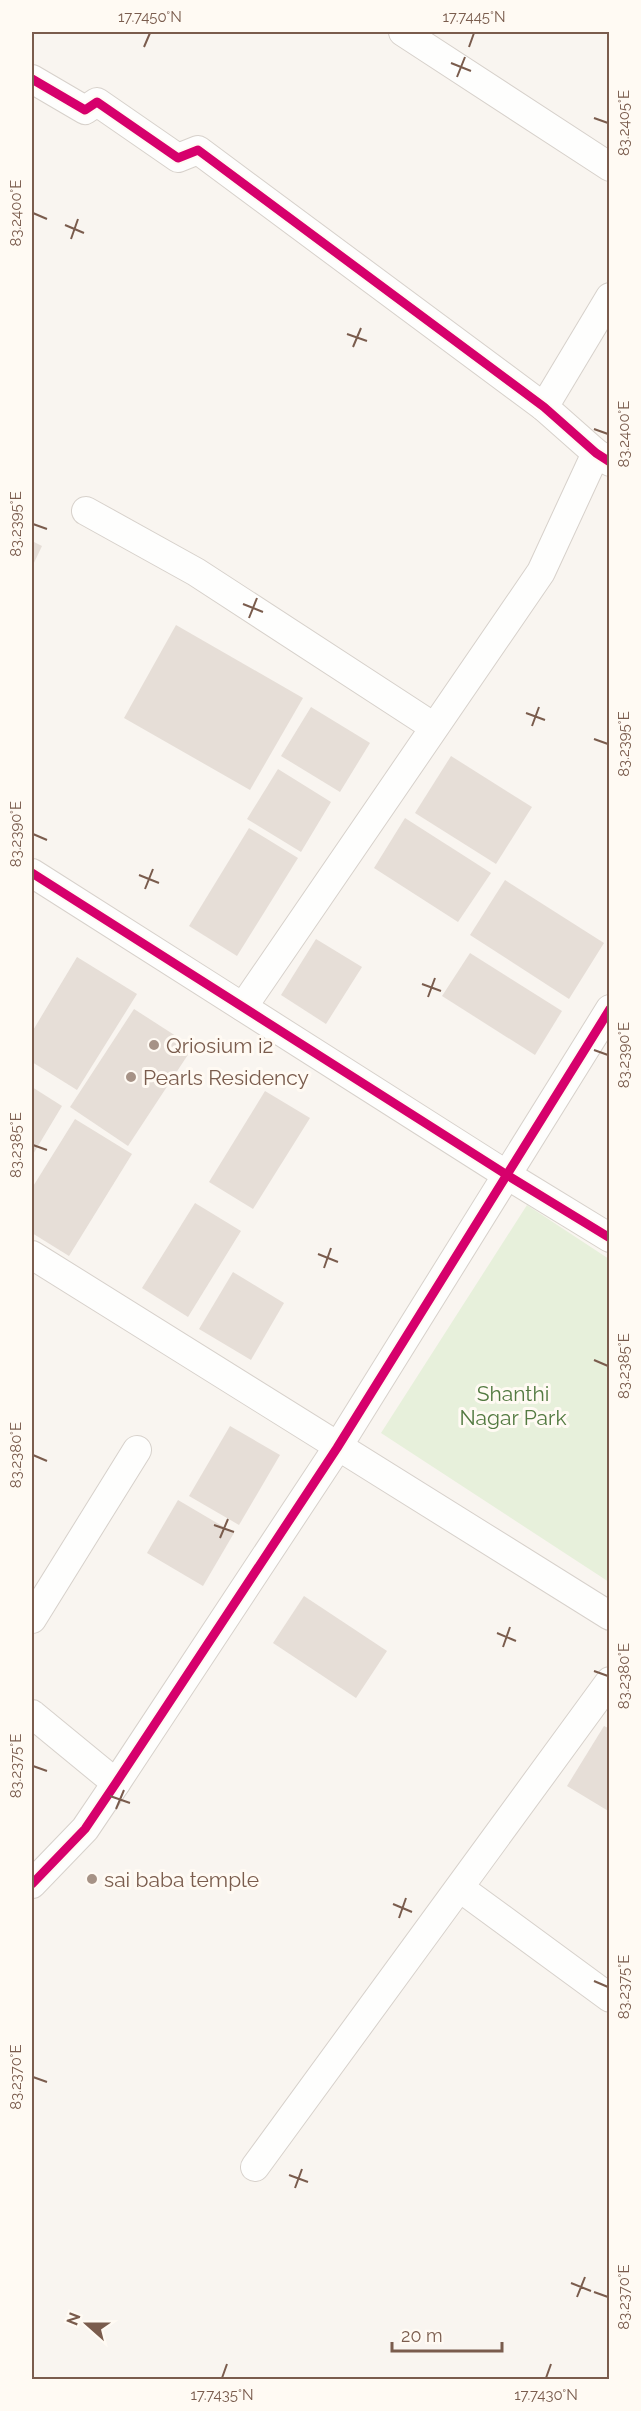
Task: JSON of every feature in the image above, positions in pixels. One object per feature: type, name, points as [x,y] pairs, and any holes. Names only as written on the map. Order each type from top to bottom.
[{"type":"street","points":[[403,32],[609,167]]},
{"type":"street","points":[[32,80],[85,110],[97,102],[178,158],[198,150],[544,407],[603,458],[540,572],[243,1007]]},
{"type":"street","points":[[544,407],[609,297]]},
{"type":"street","points":[[86,511],[196,572],[434,727]]},
{"type":"street","points":[[32,873],[609,1238]]},
{"type":"street","points":[[32,1884],[85,1829],[116,1784],[337,1448],[609,1010]]},
{"type":"street","points":[[34,1265],[609,1616]]},
{"type":"street","points":[[32,1619],[137,1450]]},
{"type":"street","points":[[255,2167],[609,1680]]},
{"type":"street","points":[[32,1714],[116,1784]]},
{"type":"street","points":[[460,1888],[609,1998]]},
{"type":"green space","name":"Shanthi Nagar Park","points":[[527,1205],[609,1259],[609,1582],[381,1433]]},
{"type":"building","points":[[32,541],[42,546],[32,567]]},
{"type":"building","points":[[176,625],[303,698],[250,790],[124,718]]},
{"type":"building","points":[[311,707],[370,743],[340,792],[281,756]]},
{"type":"building","points":[[451,756],[532,807],[496,864],[415,813]]},
{"type":"building","points":[[278,769],[331,802],[301,852],[247,819]]},
{"type":"building","points":[[405,818],[491,873],[458,922],[374,868]]},
{"type":"building","points":[[249,828],[298,858],[237,956],[189,926]]},
{"type":"building","points":[[505,880],[604,943],[569,999],[470,935]]},
{"type":"building","points":[[316,939],[362,967],[326,1024],[281,995]]},
{"type":"building","points":[[470,953],[562,1011],[535,1055],[442,996]]},
{"type":"building","points":[[77,957],[137,994],[77,1090],[32,1062],[32,1032]]},
{"type":"building","name":"Pearls Residency","points":[[134,1009],[193,1047],[128,1146],[70,1107]]},
{"type":"building","points":[[32,1087],[62,1106],[32,1156]]},
{"type":"building","points":[[265,1091],[310,1118],[253,1209],[209,1182]]},
{"type":"building","points":[[75,1119],[132,1154],[69,1256],[32,1233],[32,1188]]},
{"type":"building","points":[[195,1203],[241,1231],[188,1317],[142,1288]]},
{"type":"building","points":[[233,1272],[284,1303],[251,1360],[199,1329]]},
{"type":"building","points":[[230,1426],[280,1455],[239,1525],[189,1496]]},
{"type":"building","points":[[178,1500],[234,1533],[203,1586],[147,1553]]},
{"type":"building","points":[[304,1596],[387,1651],[356,1698],[273,1643]]},
{"type":"building","points":[[604,1726],[610,1729],[610,1812],[567,1786]]},
{"type":"cycle path","points":[[32,79],[85,110],[97,102],[178,158],[198,150],[544,407],[596,453],[610,462]]},
{"type":"cycle path","points":[[32,873],[610,1238]]},
{"type":"cycle path","points":[[32,1884],[85,1829],[116,1783],[337,1448],[610,1009]]},
{"type":"place","name":"Qriosium i2","points":[[154,1045]]},
{"type":"place","name":"Pearls Residency","points":[[131,1077]]},
{"type":"place","name":"sai baba temple","points":[[92,1879]]}]
